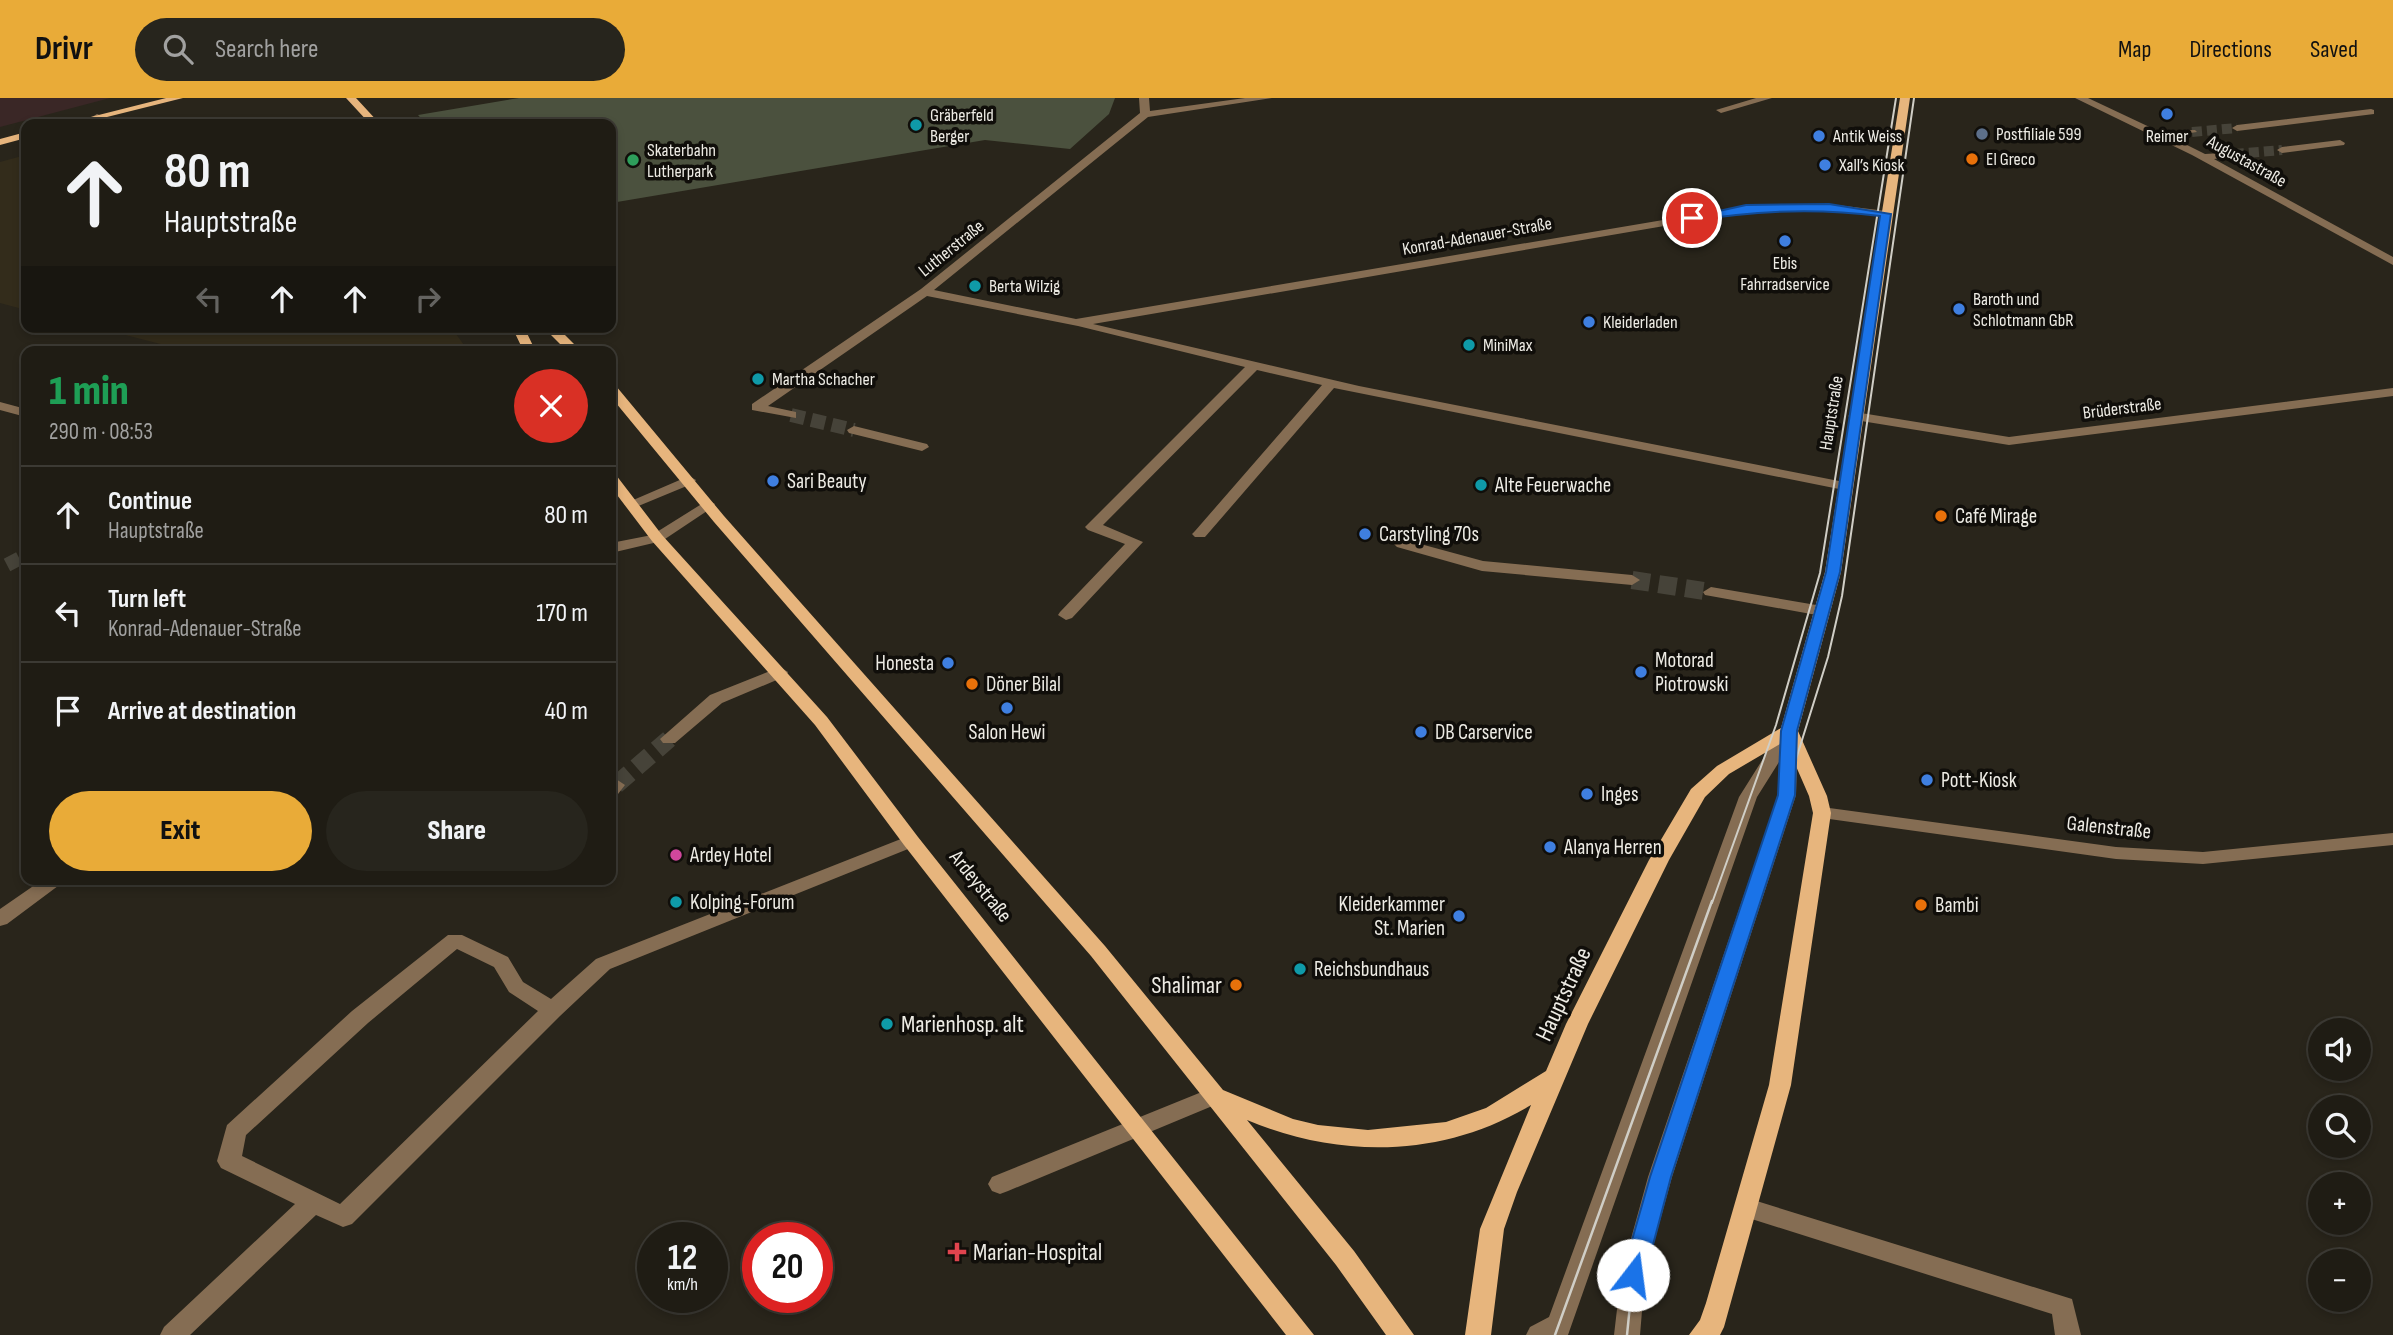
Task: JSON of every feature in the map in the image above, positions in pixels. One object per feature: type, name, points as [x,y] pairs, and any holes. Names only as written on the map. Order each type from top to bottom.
[{"type":"main road","points":[[89,119],[178,98]]},
{"type":"main road","points":[[351,98],[370,119]]},
{"type":"main road","name":"Hauptstraße","points":[[1478,1335],[1492,1228],[1505,1192],[1558,1074],[1577,1024],[1659,860],[1698,793],[1724,770],[1789,731],[1833,572],[1905,98]]},
{"type":"main road","points":[[0,142],[21,136]]},
{"type":"main road","points":[[556,333],[570,346]]},
{"type":"main road","points":[[616,395],[690,480],[708,505],[1098,951],[1345,1258],[1401,1335]]},
{"type":"main road","name":"Ardeystraße","points":[[616,484],[657,538],[780,671],[1301,1335]]},
{"type":"main road","points":[[1708,1332],[1747,1208],[1780,1085],[1822,813],[1818,796],[1789,731]]},
{"type":"main road","points":[[1214,1096],[1273,1121],[1318,1134],[1376,1139],[1425,1135],[1477,1121],[1515,1104],[1558,1074]]},
{"type":"street","points":[[1144,98],[1145,114],[1267,98]]},
{"type":"street","points":[[1721,110],[1767,98]]},
{"type":"street","name":"Augustastraße","points":[[2080,98],[2202,157],[2393,262]]},
{"type":"street","points":[[2237,128],[2371,112]]},
{"type":"street","name":"Lutherstraße","points":[[791,415],[757,407],[925,292],[1145,114]]},
{"type":"street","points":[[97,117],[102,119]]},
{"type":"street","points":[[2156,134],[2192,132]]},
{"type":"street","points":[[2282,149],[2340,143]]},
{"type":"street","points":[[2202,157],[2234,154]]},
{"type":"street","name":"Konrad-Adenauer-Straße","points":[[1076,323],[1746,208],[1829,207],[1886,214]]},
{"type":"street","name":"Konrad-Adenauer-Straße","points":[[925,292],[1076,323],[1359,390],[1844,486]]},
{"type":"street","points":[[1066,615],[1135,542],[1093,527],[1254,365]]},
{"type":"street","points":[[1200,534],[1331,383]]},
{"type":"street","name":"Brüderstraße","points":[[1856,416],[2009,441],[2393,392]]},
{"type":"street","points":[[0,406],[21,412]]},
{"type":"street","points":[[853,430],[922,447]]},
{"type":"street","points":[[631,504],[690,480]]},
{"type":"street","points":[[616,547],[657,538],[708,505]]},
{"type":"street","points":[[1402,544],[1482,566],[1632,580]]},
{"type":"street","points":[[1711,592],[1822,611]]},
{"type":"street","points":[[670,739],[716,699],[780,671]]},
{"type":"street","points":[[1550,1332],[1748,797],[1789,731]]},
{"type":"street","points":[[1626,1335],[1633,1275],[1660,1177],[1787,795],[1789,731]]},
{"type":"street","name":"Galenstraße","points":[[1822,813],[2116,853],[2203,858],[2393,839]]},
{"type":"street","points":[[552,1010],[516,987],[501,962],[455,940],[360,1017],[235,1131],[229,1161],[311,1204],[343,1217],[552,1010],[603,964],[911,841]]},
{"type":"street","points":[[0,919],[49,885]]},
{"type":"street","points":[[1000,1184],[1214,1096]]},
{"type":"street","points":[[173,1335],[311,1204]]},
{"type":"street","points":[[1747,1208],[2063,1307],[2068,1335]]},
{"type":"shaded area","points":[[0,98],[110,98],[30,119],[21,119],[21,121],[0,127]]},
{"type":"shaded area","points":[[21,156],[21,309],[0,303],[0,162]]},
{"type":"shaded area","points":[[118,333],[455,333],[465,346],[168,346]]},
{"type":"green space","points":[[519,98],[1115,98],[1109,114],[1070,149],[985,140],[616,202],[616,119],[422,119],[418,115]]},
{"type":"tunnel","points":[[2192,132],[2237,128]]},
{"type":"tunnel","points":[[2234,154],[2282,150]]},
{"type":"tunnel","points":[[791,415],[854,430]]},
{"type":"tunnel","points":[[7,565],[21,558]]},
{"type":"tunnel","points":[[1632,580],[1711,592]]},
{"type":"tunnel","points":[[616,785],[669,739]]},
{"type":"tram line","points":[[1712,903],[1776,725],[1820,573],[1896,98]]},
{"type":"tram line","points":[[1751,903],[1828,657],[1842,596],[1914,98]]},
{"type":"tram line","points":[[1555,1335],[1712,901]]},
{"type":"tram line","points":[[1627,1335],[1633,1275],[1660,1177],[1752,901]]},
{"type":"place","name":"Reimer","points":[[2167,114]]},
{"type":"place","name":"Gräberfeld Berger","points":[[916,125]]},
{"type":"place","name":"Postfiliale 599","points":[[1982,134]]},
{"type":"place","name":"Antik Weiss","points":[[1819,136]]},
{"type":"place","name":"El Greco","points":[[1972,159]]},
{"type":"place","name":"Skaterbahn Lutherpark","points":[[633,160]]},
{"type":"place","name":"Xall’s Kiosk","points":[[1825,165]]},
{"type":"place","name":"Ebis Fahrradservice","points":[[1785,241]]},
{"type":"place","name":"Berta Wilzig","points":[[975,286]]},
{"type":"place","name":"Baroth und Schlotmann GbR","points":[[1959,309]]},
{"type":"place","name":"Kleiderladen","points":[[1589,322]]},
{"type":"place","name":"MiniMax","points":[[1469,345]]},
{"type":"place","name":"Martha Schacher","points":[[758,379]]},
{"type":"place","name":"Sari Beauty","points":[[773,481]]},
{"type":"place","name":"Alte Feuerwache","points":[[1481,485]]},
{"type":"place","name":"Café Mirage","points":[[1941,516]]},
{"type":"place","name":"Carstyling 70s","points":[[1365,534]]},
{"type":"place","name":"Honesta","points":[[948,663]]},
{"type":"place","name":"Motorad Piotrowski","points":[[1641,672]]},
{"type":"place","name":"Döner Bilal","points":[[972,684]]},
{"type":"place","name":"Salon Hewi","points":[[1007,708]]},
{"type":"place","name":"DB Carservice","points":[[1421,732]]},
{"type":"place","name":"Pott-Kiosk","points":[[1927,780]]},
{"type":"place","name":"Inges","points":[[1587,794]]},
{"type":"place","name":"Alanya Herren","points":[[1550,847]]},
{"type":"place","name":"Ardey Hotel","points":[[676,855]]},
{"type":"place","name":"Kolping-Forum","points":[[676,902]]},
{"type":"place","name":"Bambi","points":[[1921,905]]},
{"type":"place","name":"Kleiderkammer St. Marien","points":[[1459,916]]},
{"type":"place","name":"Reichsbundhaus","points":[[1300,969]]},
{"type":"place","name":"Shalimar","points":[[1236,985]]},
{"type":"place","name":"Marienhosp. alt","points":[[887,1024]]},
{"type":"place","name":"Marian-Hospital","points":[[957,1252]]},
{"type":"route","points":[[1633,1275],[1660,1177],[1787,795],[1789,731],[1833,572],[1886,214],[1829,207],[1746,208],[1692,218]]}]
